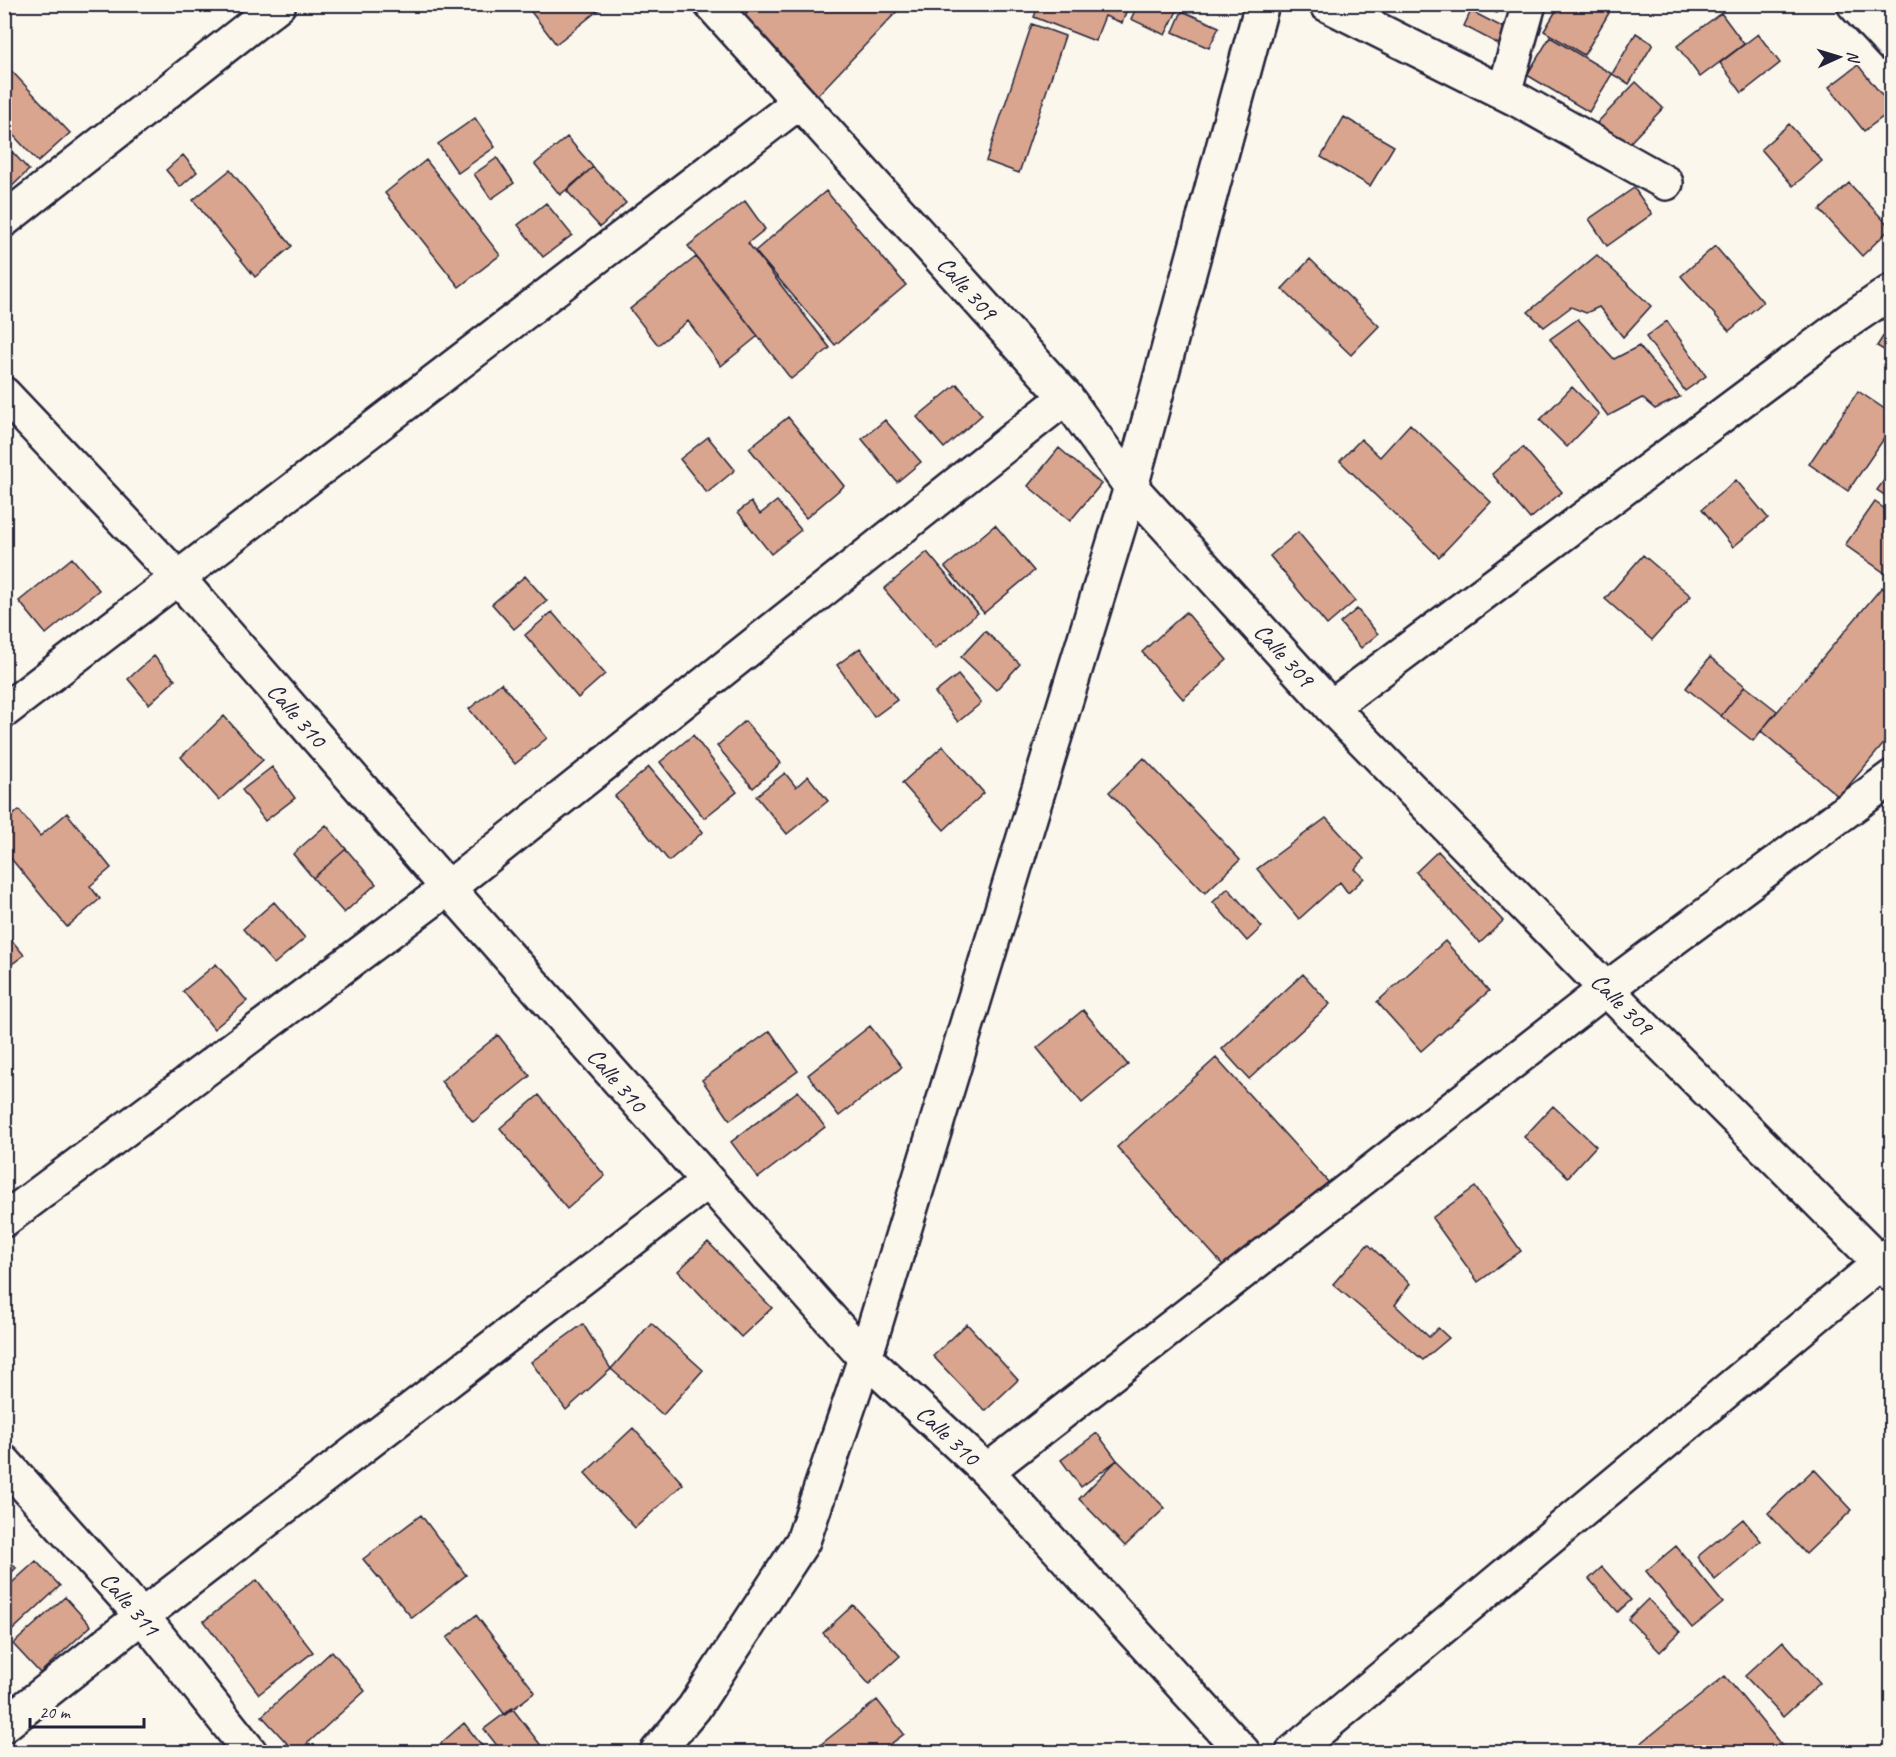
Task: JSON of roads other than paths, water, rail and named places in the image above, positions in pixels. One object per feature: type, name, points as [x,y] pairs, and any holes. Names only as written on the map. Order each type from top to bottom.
[{"type":"street","points":[[4,220],[279,4]]},
{"type":"street","name":"Calle 309","points":[[711,4],[798,103],[1066,397],[1131,487],[1331,707],[1606,989],[1887,1264]]},
{"type":"street","points":[[657,1752],[694,1708],[803,1541],[865,1358],[1131,487],[1262,4]]},
{"type":"street","points":[[1326,4],[1504,93],[1666,183]]},
{"type":"street","points":[[1504,93],[1529,4]]},
{"type":"street","points":[[1854,4],[1892,45]]},
{"type":"street","points":[[4,711],[798,103]]},
{"type":"street","points":[[1331,707],[1892,291]]},
{"type":"street","name":"Calle 310","points":[[4,394],[178,578],[448,888],[865,1358],[987,1471],[1243,1752]]},
{"type":"street","points":[[4,1220],[448,888],[1066,397]]},
{"type":"street","points":[[987,1471],[1606,989],[1892,777]]},
{"type":"street","points":[[4,1725],[142,1616],[707,1182]]},
{"type":"street","points":[[1293,1752],[1887,1264]]},
{"type":"street","name":"Calle 311","points":[[4,1462],[142,1616],[250,1752]]}]
